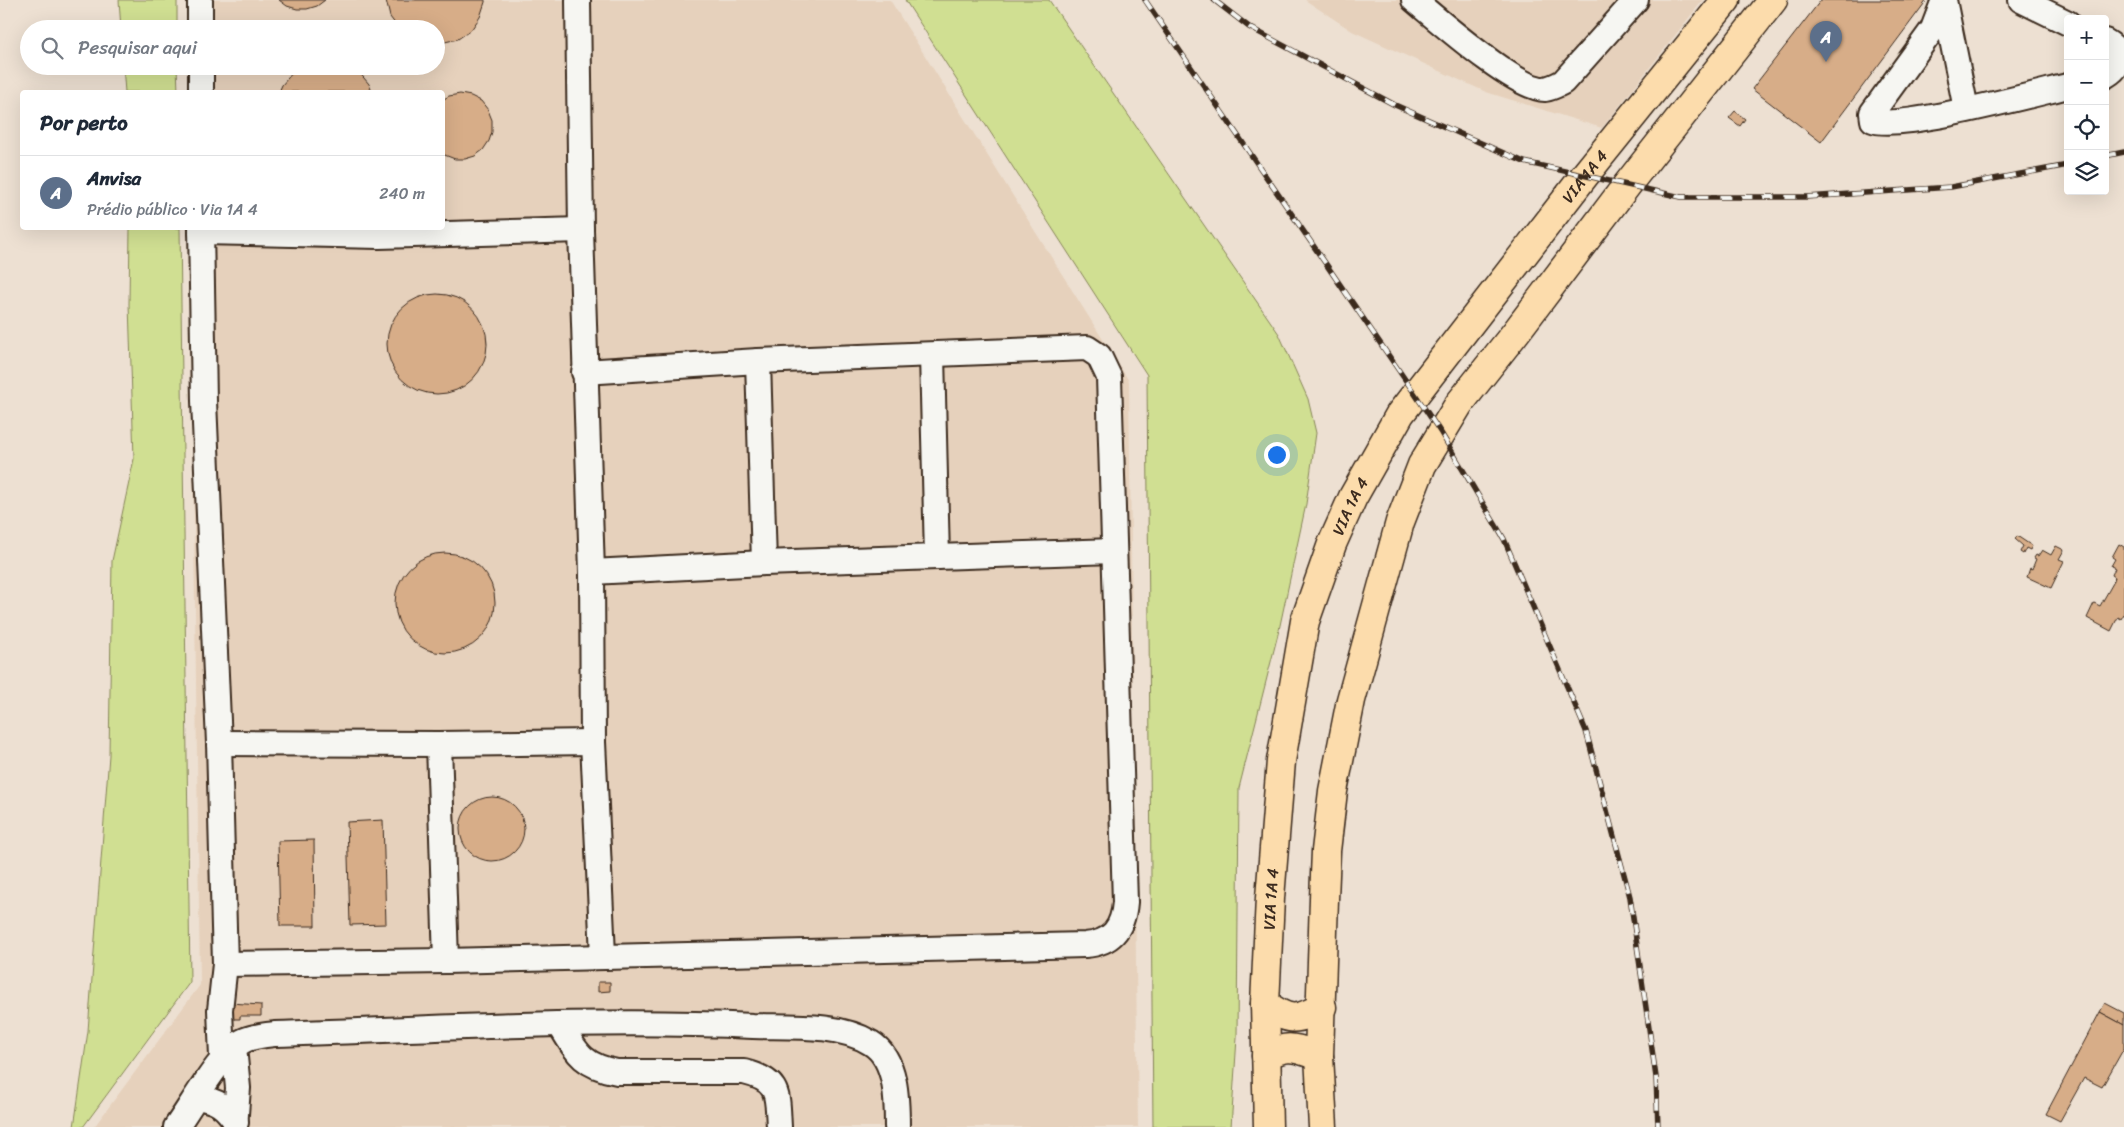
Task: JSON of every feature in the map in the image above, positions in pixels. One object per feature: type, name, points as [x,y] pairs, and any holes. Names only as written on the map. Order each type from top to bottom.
[{"type":"main road","name":"VIA 1A 4","points":[[1268,1127],[1266,1004],[1270,898],[1281,761],[1303,631],[1332,544],[1353,497],[1400,414],[1585,175],[1726,0]]},
{"type":"main road","points":[[1323,1127],[1319,1056],[1326,851],[1333,791],[1351,700],[1400,522],[1422,465],[1459,404],[1633,177],[1773,0]]},
{"type":"main road","points":[[1266,1004],[1278,1013],[1296,1018],[1304,1017],[1322,1007]]},
{"type":"main road","points":[[1266,1056],[1279,1049],[1287,1048],[1319,1056]]},
{"type":"lane","points":[[200,0],[200,20]]},
{"type":"lane","points":[[578,0],[584,372],[592,572],[593,742],[603,955]]},
{"type":"lane","points":[[1414,0],[1464,42],[1523,83],[1543,89],[1552,88],[1563,82],[1636,0]]},
{"type":"lane","points":[[1944,0],[1933,29],[1872,113],[1873,120],[1877,122],[1918,120],[2064,87]]},
{"type":"lane","points":[[1944,0],[1966,109]]},
{"type":"lane","points":[[2021,0],[2064,21]]},
{"type":"lane","points":[[2109,44],[2116,48],[2119,56],[2115,70]]},
{"type":"lane","points":[[201,75],[201,90]]},
{"type":"lane","points":[[236,1124],[238,1088],[228,1052],[220,1010],[225,964],[219,743],[204,401],[201,230],[379,236],[581,230]]},
{"type":"lane","points":[[225,964],[446,961],[603,955],[1085,945],[1104,942],[1112,936],[1120,925],[1125,902],[1109,377],[1099,356],[1087,348],[758,361],[584,372]]},
{"type":"lane","points":[[932,355],[937,557]]},
{"type":"lane","points":[[758,361],[764,563]]},
{"type":"lane","points":[[592,572],[764,563],[1114,551]]},
{"type":"lane","points":[[219,743],[439,744],[593,742]]},
{"type":"lane","points":[[439,744],[446,961]]},
{"type":"lane","points":[[176,1127],[228,1052],[245,1040],[275,1034],[672,1022],[824,1029],[857,1037],[873,1044],[887,1062],[896,1090],[897,1127]]},
{"type":"lane","points":[[560,1025],[577,1053],[601,1069],[617,1072],[744,1072],[761,1077],[777,1091],[779,1127]]},
{"type":"lane","points":[[197,1098],[213,1100],[227,1109],[236,1124]]},
{"type":"shaded area","points":[[187,0],[890,0],[1129,381],[1138,1127],[94,1127],[200,985],[190,230],[445,230],[445,90],[188,90],[188,75],[445,75],[445,20],[187,20]]},
{"type":"shaded area","points":[[1305,0],[1703,0],[1602,128],[1486,92],[1352,31]]},
{"type":"green space","points":[[119,0],[177,0],[177,20],[120,20]]},
{"type":"green space","points":[[905,0],[1049,0],[1279,334],[1308,399],[1316,433],[1306,504],[1279,630],[1239,788],[1237,1038],[1231,1127],[1153,1127],[1147,375]]},
{"type":"green space","points":[[124,75],[177,75],[178,90],[125,90]]},
{"type":"green space","points":[[130,230],[180,230],[190,982],[83,1127],[74,1127],[88,1031],[109,755],[112,561],[134,459],[129,304]]},
{"type":"building","points":[[279,0],[325,0],[317,6],[297,9],[287,6]]},
{"type":"building","points":[[386,0],[485,0],[480,17],[471,30],[458,39],[445,42],[445,20],[392,20]]},
{"type":"building","points":[[1821,0],[1927,0],[1821,142],[1752,89]]},
{"type":"building","points":[[290,75],[361,75],[371,90],[280,90]]},
{"type":"building","points":[[460,94],[471,96],[481,101],[488,110],[492,120],[492,132],[483,150],[475,156],[455,159],[445,155],[445,98]]},
{"type":"building","points":[[1735,111],[1745,119],[1740,126],[1729,118]]},
{"type":"building","points":[[437,294],[447,295],[465,302],[479,316],[486,334],[486,354],[479,372],[465,386],[447,393],[437,394],[427,393],[409,386],[395,372],[388,354],[387,344],[388,334],[395,316],[409,302],[427,295]]},
{"type":"building","points":[[2017,536],[2032,546],[2030,550],[2026,548],[2023,554],[2020,552],[2023,546],[2015,539]]},
{"type":"building","points":[[2119,544],[2124,547],[2124,614],[2121,619],[2118,617],[2111,631],[2087,618],[2094,603],[2100,606],[2113,583],[2115,577],[2112,575],[2115,568],[2111,566],[2115,559],[2112,557]]},
{"type":"building","points":[[2056,546],[2064,550],[2059,559],[2064,561],[2051,588],[2027,577],[2030,568],[2032,569],[2036,555],[2038,556],[2042,550],[2051,555]]},
{"type":"building","points":[[445,553],[455,554],[473,561],[487,575],[494,593],[494,613],[487,631],[473,645],[455,652],[445,653],[435,652],[417,645],[403,631],[396,613],[395,603],[396,593],[403,575],[417,561],[435,554]]},
{"type":"building","points":[[486,797],[498,797],[515,806],[522,817],[524,829],[522,841],[515,852],[498,861],[486,861],[474,856],[465,847],[460,835],[460,823],[465,811],[474,802]]},
{"type":"building","points":[[383,820],[386,924],[350,925],[347,822]]},
{"type":"building","points":[[314,840],[315,926],[280,926],[278,841]]},
{"type":"building","points":[[598,982],[610,982],[610,991],[598,992]]},
{"type":"building","points":[[230,1003],[261,1005],[261,1016],[240,1016],[240,1019],[234,1019],[230,1015]]},
{"type":"building","points":[[2105,1003],[2124,1013],[2124,1025],[2100,1012]]},
{"type":"building","points":[[2100,1012],[2124,1025],[2124,1048],[2102,1087],[2084,1078],[2060,1121],[2046,1114]]},
{"type":"railway","points":[[1145,0],[1441,433],[1504,539],[1586,731],[1630,897],[1656,1077],[1658,1127]]},
{"type":"railway","points":[[1214,0],[1249,27],[1395,105],[1524,162],[1681,197],[1807,197],[1951,187],[2064,166]]},
{"type":"railway","points":[[2109,155],[2124,152]]},
{"type":"place","name":"Anvisa","points":[[1826,62]]}]
